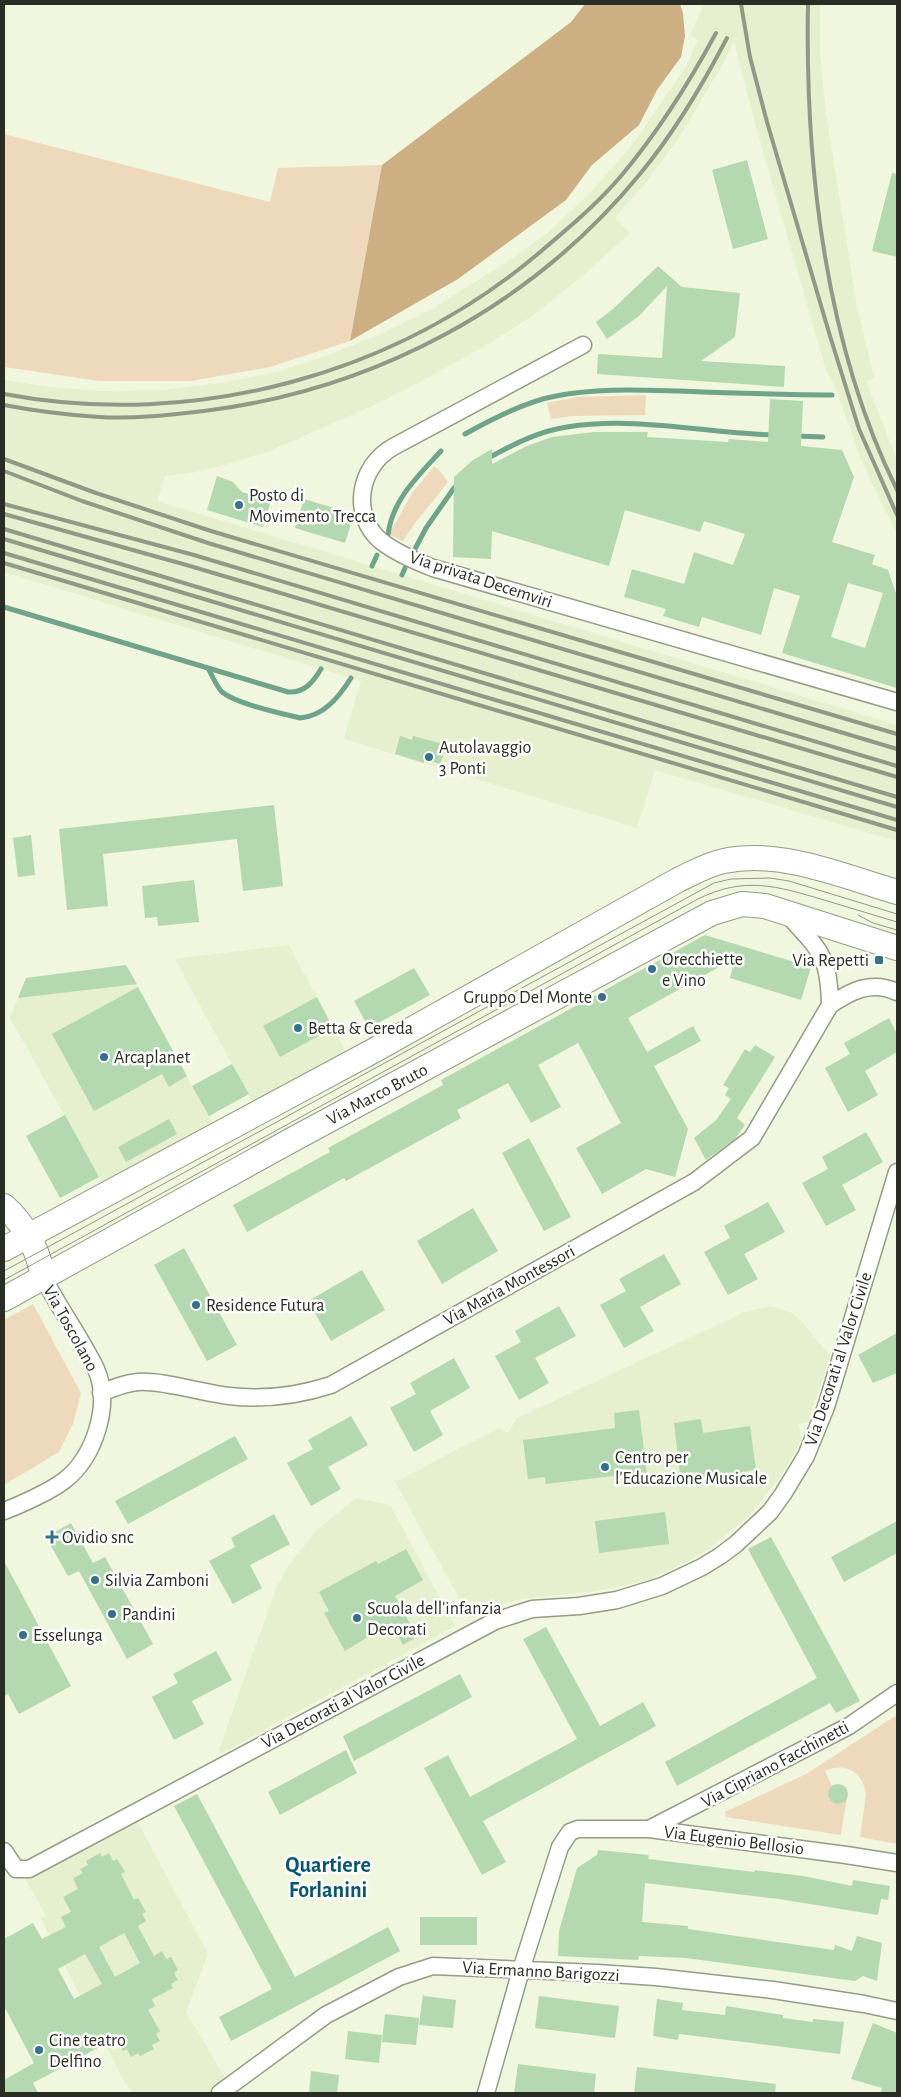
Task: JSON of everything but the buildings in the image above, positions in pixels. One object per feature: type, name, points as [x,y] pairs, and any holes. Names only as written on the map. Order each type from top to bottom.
[{"type":"main road","points":[[4,1249],[373,1051],[678,880],[722,861],[744,858],[769,858],[807,866],[897,892]]},
{"type":"main road","name":"Via Marco Bruto","points":[[4,1299],[299,1136],[712,914],[742,904],[765,906],[897,948]]},
{"type":"main road","points":[[4,1206],[20,1222],[28,1236],[40,1260],[43,1277]]},
{"type":"street","name":"Via privata Decemviri","points":[[583,345],[393,447],[378,458],[365,477],[362,494],[365,517],[375,534],[396,551],[433,568],[897,702]]},
{"type":"street","points":[[785,913],[824,957],[830,985],[830,1006]]},
{"type":"street","points":[[830,1006],[848,993],[863,987],[875,986],[897,992]]},
{"type":"street","name":"Via Maria Montessori","points":[[101,1393],[129,1383],[143,1382],[231,1396],[284,1397],[306,1393],[330,1385],[694,1182],[752,1138],[830,1006]]},
{"type":"street","name":"Via Decorati al Valor Civile","points":[[4,1851],[16,1869],[29,1869],[494,1621],[532,1609],[598,1603],[640,1594],[702,1568],[736,1544],[770,1512],[806,1456],[826,1407],[897,1172]]},
{"type":"street","name":"Via Toscolano","points":[[4,1511],[63,1481],[72,1473],[96,1435],[101,1410],[101,1393],[96,1370],[43,1277]]},
{"type":"street","name":"Via Cipriano Facchinetti","points":[[649,1829],[849,1726],[897,1693]]},
{"type":"street","name":"Via Eugenio Bellosio","points":[[521,1970],[560,1847],[570,1832],[578,1828],[649,1829],[846,1855],[897,1864]]},
{"type":"street","name":"Via Ermanno Barigozzi","points":[[220,2093],[314,2023],[410,1972],[432,1966],[597,1972],[684,1980],[831,1998],[897,2011]]},
{"type":"street","points":[[486,2093],[521,1970]]},
{"type":"shaded area","points":[[585,4],[680,4],[683,13],[685,36],[681,57],[657,90],[639,125],[592,165],[566,200],[458,279],[350,341],[382,165],[571,22]]},
{"type":"shaded area","points":[[704,4],[820,4],[820,54],[826,114],[857,307],[874,378],[866,381],[897,460],[897,534],[862,462],[835,387],[825,367],[755,123],[734,42],[680,136],[647,181],[615,218],[630,233],[585,274],[535,314],[490,343],[381,402],[272,450],[218,467],[165,476],[157,501],[897,725],[897,841],[655,770],[637,828],[344,739],[361,681],[4,572],[4,380],[50,387],[101,391],[162,390],[221,383],[277,372],[326,356],[383,333],[432,309],[513,258],[551,230],[592,191],[632,145],[685,68],[698,40],[690,35]]},
{"type":"shaded area","points":[[4,134],[270,202],[278,168],[382,165],[350,341],[270,367],[191,381],[99,381],[4,367]]},
{"type":"shaded area","points":[[646,395],[645,415],[573,416],[551,419],[547,403],[577,397]]},
{"type":"shaded area","points":[[434,466],[448,482],[403,541],[389,534],[413,492]]},
{"type":"shaded area","points":[[289,945],[350,1060],[257,1111],[175,959]]},
{"type":"shaded area","points":[[126,965],[218,1133],[108,1193],[10,1018],[26,978]]},
{"type":"shaded area","points":[[33,1304],[81,1393],[73,1424],[59,1452],[4,1485],[4,1320]]},
{"type":"shaded area","name":"Centro per l'Educazione Musicale","points":[[770,1306],[792,1313],[830,1356],[808,1422],[799,1424],[801,1441],[779,1479],[750,1515],[710,1548],[689,1561],[644,1581],[598,1591],[521,1599],[488,1608],[470,1618],[395,1482],[499,1428],[508,1433],[517,1418],[745,1312]]},
{"type":"shaded area","name":"Scuola dell'infanzia Decorati","points":[[356,1498],[390,1505],[455,1626],[222,1753],[219,1750],[276,1588],[288,1566],[316,1531]]},
{"type":"shaded area","points":[[897,1715],[897,1844],[860,1837],[866,1795],[864,1787],[857,1775],[846,1768],[840,1767],[825,1771],[832,1786],[828,1794],[830,1800],[840,1804],[847,1797],[841,1835],[726,1817],[725,1812],[806,1774]]},
{"type":"shaded area","points":[[133,1813],[208,1954],[186,2012],[230,2086],[220,2093],[132,2093],[122,2078],[41,1919],[46,1916],[20,1870]]},
{"type":"waterway","points":[[465,434],[497,417],[533,402],[571,393],[649,390],[832,395]]},
{"type":"waterway","points":[[492,456],[519,442],[547,431],[593,424],[644,424],[773,435]]},
{"type":"waterway","points":[[796,436],[823,437]]},
{"type":"waterway","points":[[388,535],[390,522],[400,500],[415,479],[441,451]]},
{"type":"waterway","points":[[415,549],[426,528],[454,488]]},
{"type":"waterway","points":[[372,566],[377,555]]},
{"type":"waterway","points":[[402,575],[405,568]]},
{"type":"waterway","points":[[4,607],[208,668],[220,690],[229,696],[259,708],[300,718],[316,714],[324,709],[336,698],[351,678]]},
{"type":"waterway","points":[[208,668],[288,692],[304,689],[312,682],[321,669]]},
{"type":"tram line","points":[[4,1271],[714,883],[731,879],[770,878],[789,881],[897,914]]},
{"type":"tram line","points":[[4,1280],[698,899],[715,892],[730,887],[776,887],[897,922]]},
{"type":"tram line","points":[[858,915],[873,923],[897,930]]},
{"type":"railway","points":[[741,4],[750,57],[767,122],[830,336],[859,429],[897,515]]},
{"type":"railway","points":[[808,4],[811,127],[824,253],[836,315],[852,375],[872,434],[897,490]]},
{"type":"railway","points":[[4,394],[76,403],[149,404],[221,397],[292,382],[360,359],[426,329],[488,292],[546,247],[604,195],[635,159],[660,125],[684,89],[716,33]]},
{"type":"railway","points":[[4,405],[63,414],[112,417],[152,416],[204,411],[267,400],[329,384],[388,362],[445,334],[499,302],[550,264],[597,222],[640,174],[676,126],[708,74],[727,38]]},
{"type":"railway","points":[[4,459],[96,493],[211,531],[897,734]]},
{"type":"railway","points":[[4,471],[82,501],[208,543],[897,749]]},
{"type":"railway","points":[[4,504],[194,555],[897,766]]},
{"type":"railway","points":[[4,514],[190,566],[897,777]]},
{"type":"railway","points":[[4,529],[897,797]]},
{"type":"railway","points":[[4,539],[897,807]]},
{"type":"railway","points":[[4,553],[897,820]]},
{"type":"railway","points":[[4,563],[897,830]]},
{"type":"place","name":"Posto di Movimento Trecca","points":[[239,505]]},
{"type":"place","name":"Autolavaggio 3 Ponti","points":[[429,757]]},
{"type":"place","name":"Via Repetti","points":[[879,960]]},
{"type":"place","name":"Orecchiette e Vino","points":[[652,969]]},
{"type":"place","name":"Gruppo Del Monte","points":[[602,997]]},
{"type":"place","name":"Betta & Cereda","points":[[298,1028]]},
{"type":"place","name":"Arcaplanet","points":[[104,1057]]},
{"type":"place","name":"Residence Futura","points":[[196,1305]]},
{"type":"place","name":"Centro per l'Educazione Musicale","points":[[605,1467]]},
{"type":"place","name":"Ovidio snc","points":[[52,1537]]},
{"type":"place","name":"Silvia Zamboni","points":[[95,1580]]},
{"type":"place","name":"Pandini","points":[[112,1614]]},
{"type":"place","name":"Scuola dell'infanzia Decorati","points":[[357,1618]]},
{"type":"place","name":"Esselunga","points":[[23,1635]]},
{"type":"place","name":"Cine teatro Delfino","points":[[39,2050]]},
{"type":"district","name":"Quartiere Forlanini","points":[[328,1876]]}]
